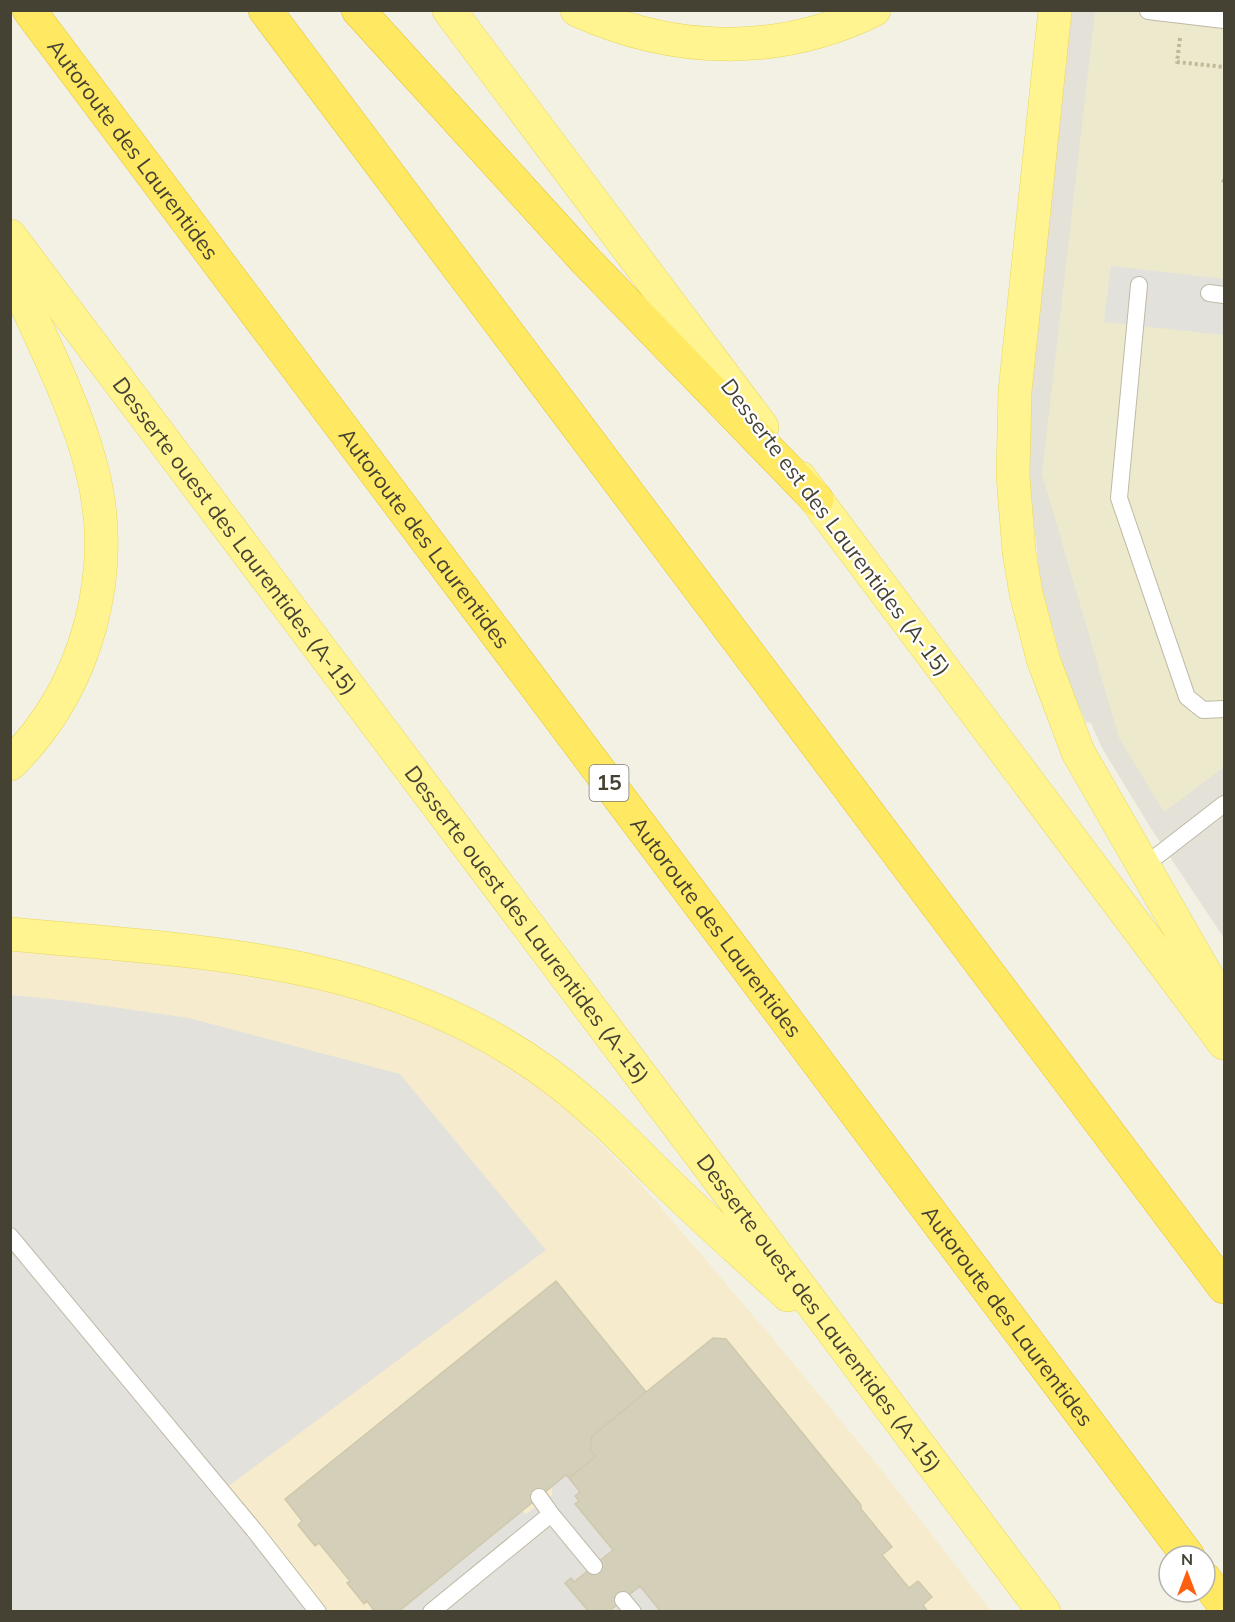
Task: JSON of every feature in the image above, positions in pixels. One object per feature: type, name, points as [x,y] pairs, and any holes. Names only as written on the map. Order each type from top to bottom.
[{"type":"highway","name":"Autoroute des Laurentides","points":[[29,10],[1179,1544]]},
{"type":"highway","points":[[265,10],[1224,1287]]},
{"type":"highway","points":[[358,10],[586,261],[817,500]]},
{"type":"main road","name":"Desserte est des Laurentides (A-15)","points":[[449,10],[1224,1042]]},
{"type":"main road","points":[[577,10],[606,22],[660,38],[740,46],[795,39],[839,26],[874,10]]},
{"type":"main road","points":[[1055,10],[1015,391],[1013,475],[1019,552],[1037,638],[1071,736],[1224,1006]]},
{"type":"main road","name":"Desserte ouest des Laurentides (A-15)","points":[[10,236],[1044,1611]]},
{"type":"main road","points":[[10,268],[80,431],[92,467],[100,524],[98,588],[84,651],[55,709],[10,764]]},
{"type":"main road","points":[[10,934],[202,952],[288,964],[372,986],[482,1033],[548,1074],[586,1106],[853,1356]]},
{"type":"lane","points":[[1148,11],[1224,20]]},
{"type":"lane","points":[[1139,285],[1119,498],[1184,691],[1191,703],[1203,710],[1224,709]]},
{"type":"lane","points":[[1144,866],[1224,804]]},
{"type":"lane","points":[[10,1236],[262,1539],[318,1611]]},
{"type":"lane","points":[[539,1497],[594,1566]]},
{"type":"lane","points":[[431,1611],[551,1514]]},
{"type":"path","points":[[1177,62],[1224,67]]},
{"type":"shaded area","points":[[1071,11],[1224,11],[1224,938],[1152,830],[1102,748],[1091,723],[1086,722],[1067,681],[1041,584],[1029,482],[1031,385]]},
{"type":"shaded area","points":[[1095,11],[1224,11],[1224,767],[1164,812],[1119,738],[1042,474]]},
{"type":"shaded area","points":[[1111,266],[1224,279],[1224,335],[1104,322]]},
{"type":"shaded area","points":[[10,950],[193,967],[307,983],[422,1020],[518,1071],[594,1128],[589,1132],[640,1183],[769,1334],[884,1473],[991,1611],[11,1611]]},
{"type":"shaded area","points":[[10,995],[71,1001],[189,1018],[400,1074],[546,1250],[218,1494],[309,1611],[11,1611]]},
{"type":"shaded area","points":[[566,1475],[737,1612],[398,1612],[522,1511],[526,1514],[552,1495],[552,1487]]},
{"type":"building","points":[[556,1281],[646,1392],[592,1436],[590,1450],[596,1456],[569,1478],[566,1475],[398,1612],[375,1612],[367,1601],[364,1604],[347,1583],[350,1581],[319,1543],[315,1546],[298,1525],[302,1521],[285,1499]]},
{"type":"building","points":[[713,1338],[726,1339],[861,1505],[861,1509],[892,1547],[882,1555],[909,1588],[918,1581],[932,1597],[923,1605],[928,1612],[661,1612],[640,1586],[608,1612],[589,1612],[565,1583],[571,1578],[574,1582],[613,1550],[575,1504],[579,1501],[575,1496],[580,1492],[569,1478],[596,1456],[590,1450],[592,1436]]}]
